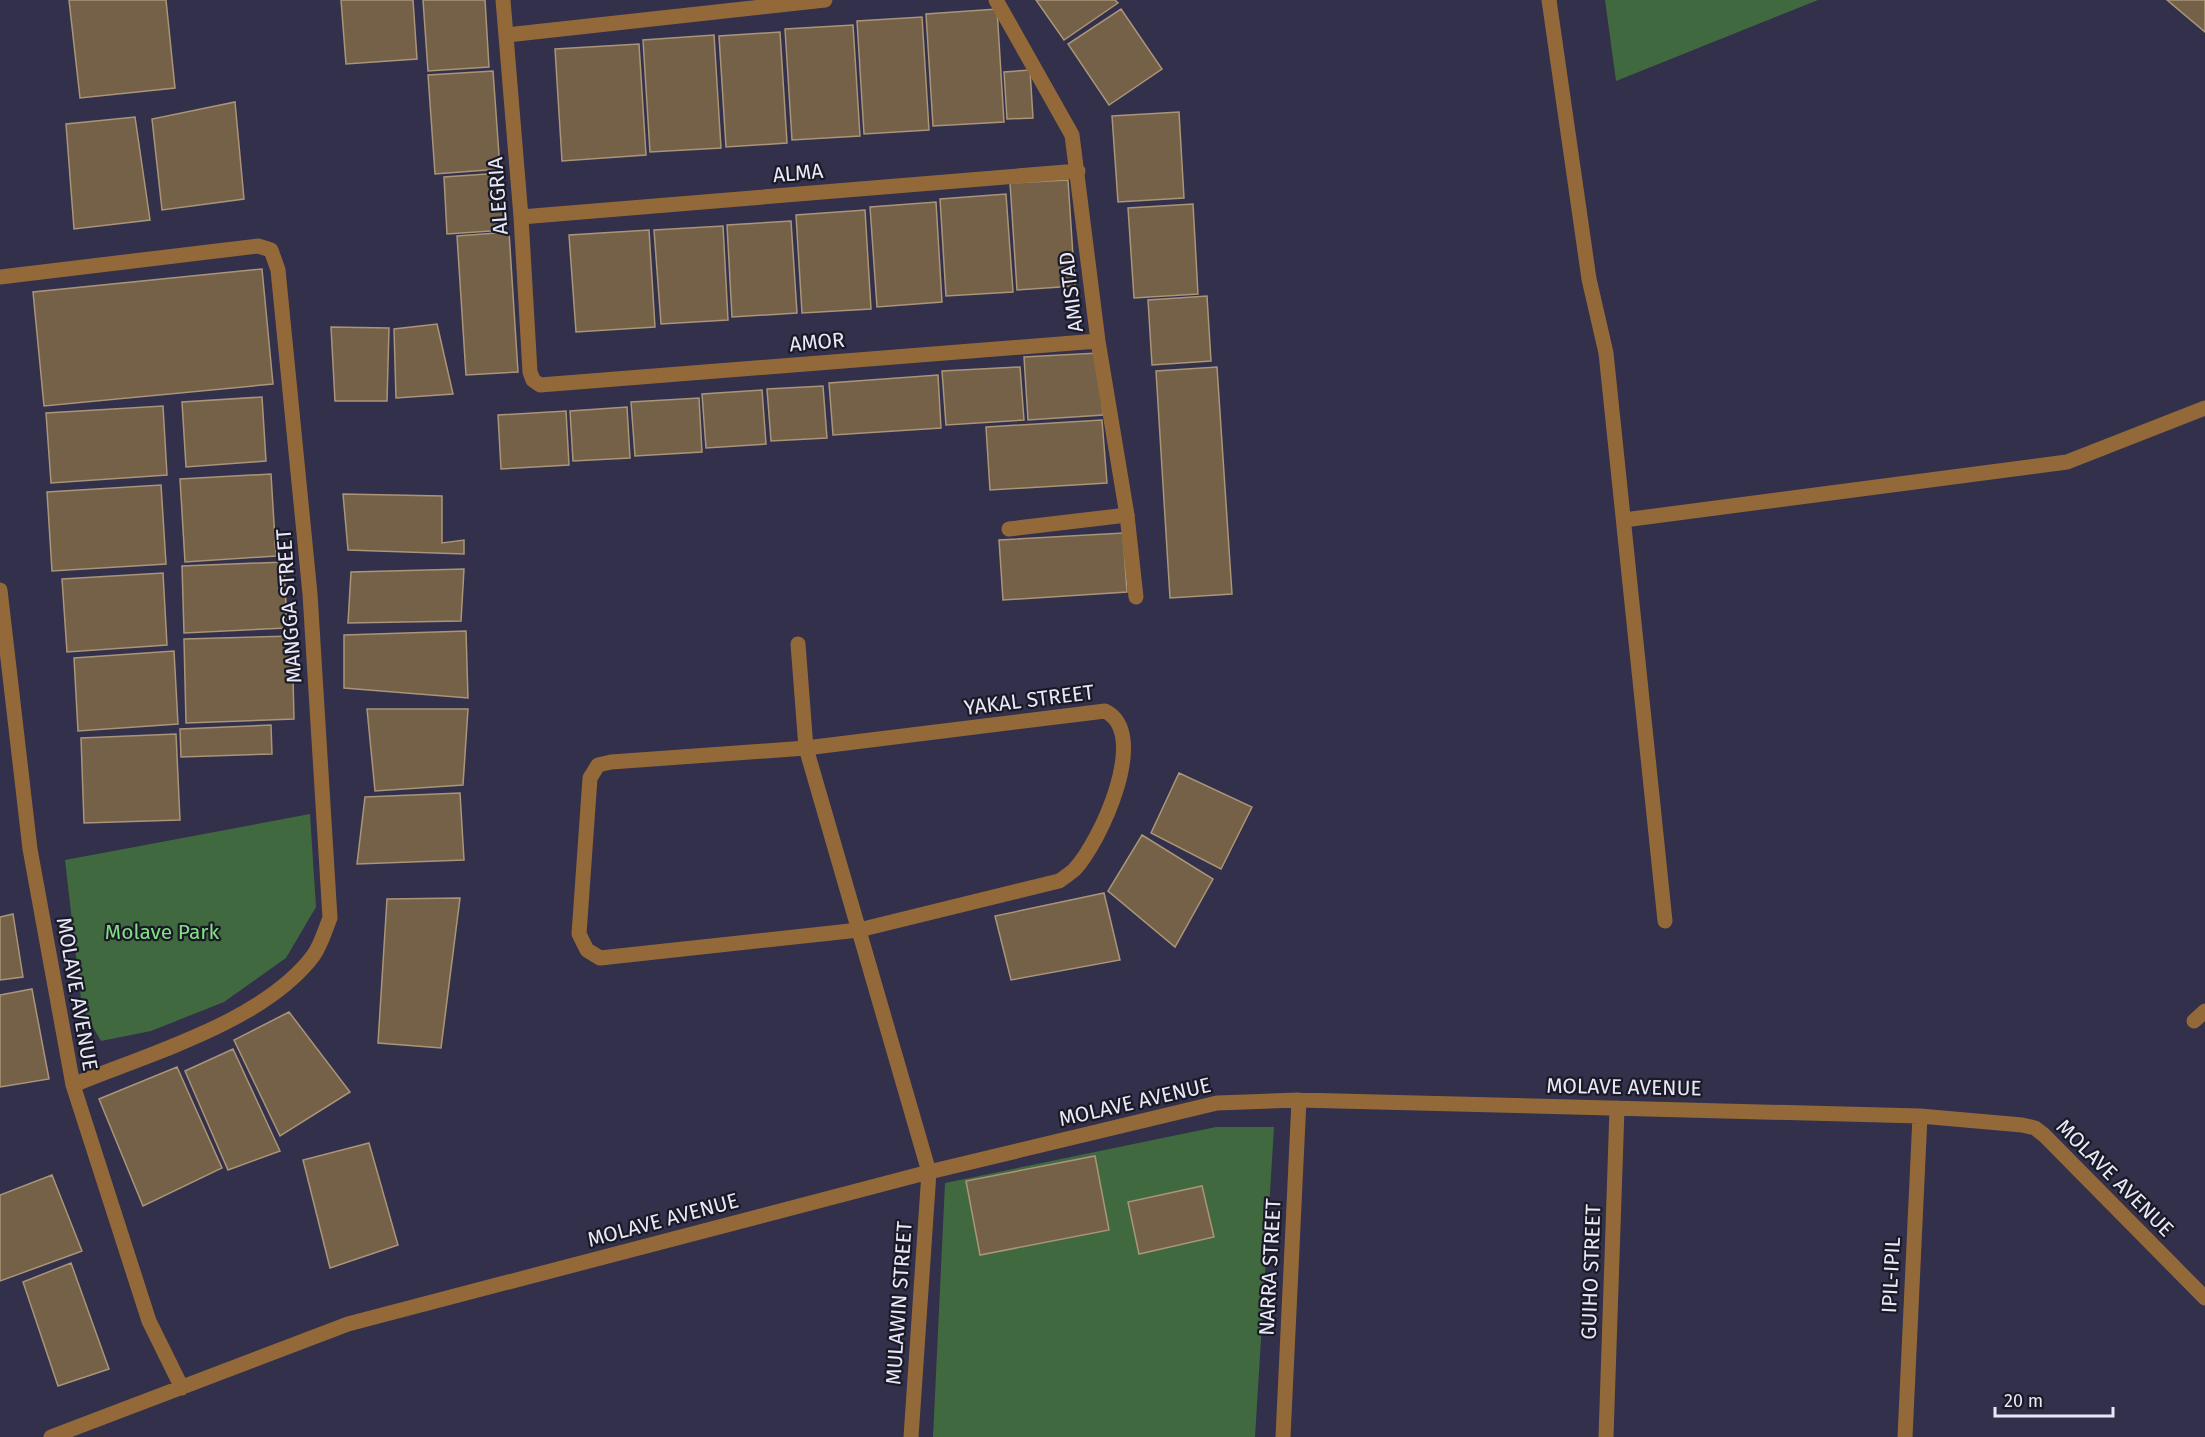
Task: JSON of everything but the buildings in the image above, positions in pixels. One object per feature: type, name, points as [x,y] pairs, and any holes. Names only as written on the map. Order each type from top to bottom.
[{"type":"street","name":"ALEGRIA","points":[[503,0],[521,217],[530,372],[533,380],[540,385]]},
{"type":"street","points":[[507,35],[825,0]]},
{"type":"street","name":"AMISTAD","points":[[996,0],[1071,135],[1078,171],[1098,341],[1127,515],[1136,597]]},
{"type":"street","points":[[1549,0],[1589,279],[1606,353],[1665,921]]},
{"type":"street","name":"ALMA","points":[[521,217],[1078,171]]},
{"type":"street","name":"MANGGA STREET","points":[[0,277],[258,246],[271,250],[278,270],[310,594],[330,918],[315,954],[293,978],[230,1022],[73,1085]]},
{"type":"street","name":"AMOR","points":[[540,385],[1098,341]]},
{"type":"street","points":[[1624,520],[2067,462],[2205,408]]},
{"type":"street","points":[[1009,529],[1127,515]]},
{"type":"street","name":"MOLAVE AVENUE","points":[[0,590],[30,849],[73,1085],[150,1321],[182,1388]]},
{"type":"street","points":[[798,644],[806,748],[928,1172]]},
{"type":"street","name":"YAKAL STREET","points":[[1105,711],[1114,716],[1124,732],[1122,778],[1075,869],[1059,881],[859,930],[600,958],[587,951],[579,934],[590,778],[598,765],[610,762],[806,748],[1105,711]]},
{"type":"street","name":"MOLAVE AVENUE","points":[[51,1437],[348,1324],[928,1172],[1217,1102],[1299,1100],[1920,1116],[2035,1128],[2205,1298]]},
{"type":"street","name":"NARRA STREET","points":[[1283,1437],[1299,1100]]},
{"type":"street","name":"GUIHO STREET","points":[[1606,1437],[1617,1108]]},
{"type":"street","name":"IPIL-IPIL","points":[[1905,1437],[1920,1116]]},
{"type":"street","name":"MULAWIN STREET","points":[[910,1437],[928,1172]]},
{"type":"green space","points":[[1605,0],[1818,0],[1616,81]]},
{"type":"green space","name":"Molave Park","points":[[310,814],[316,907],[286,958],[224,1002],[151,1031],[101,1041],[82,1008],[65,860]]},
{"type":"green space","points":[[1216,1127],[1274,1127],[1255,1437],[933,1437],[945,1183]]}]
